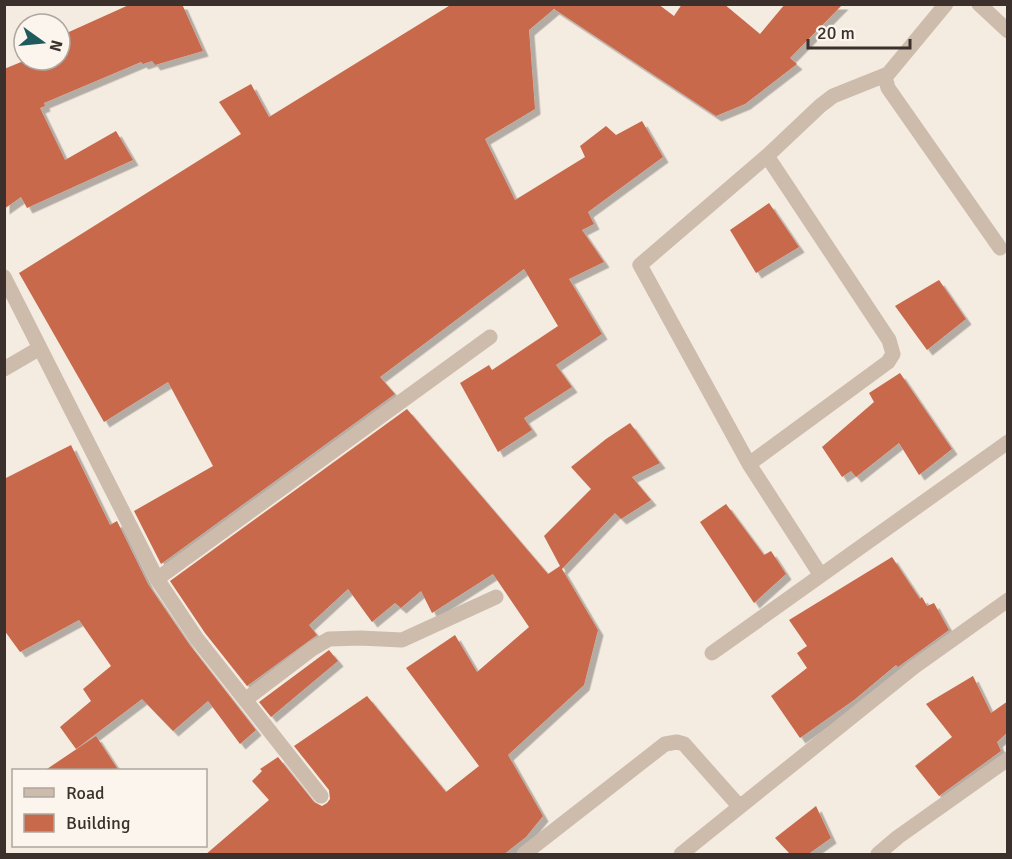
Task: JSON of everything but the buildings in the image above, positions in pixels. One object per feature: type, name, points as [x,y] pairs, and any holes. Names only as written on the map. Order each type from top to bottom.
[{"type":"street","points":[[820,574],[749,464],[640,265],[833,96],[885,77],[946,4]]},
{"type":"street","points":[[979,4],[1008,31]]},
{"type":"street","points":[[885,77],[888,88],[1000,248]]},
{"type":"street","points":[[749,464],[888,362],[893,354],[889,340],[767,156]]},
{"type":"street","points":[[4,277],[157,579],[197,639],[321,796]]},
{"type":"street","points":[[157,579],[490,337]]},
{"type":"street","points":[[4,369],[40,348]]},
{"type":"street","points":[[712,653],[1008,442]]},
{"type":"street","points":[[245,700],[312,649],[329,639],[402,640],[495,597]]},
{"type":"street","points":[[681,855],[914,667],[1008,600]]},
{"type":"street","points":[[524,855],[670,742],[684,744],[739,806]]},
{"type":"street","points":[[878,855],[898,837],[1008,759]]}]
